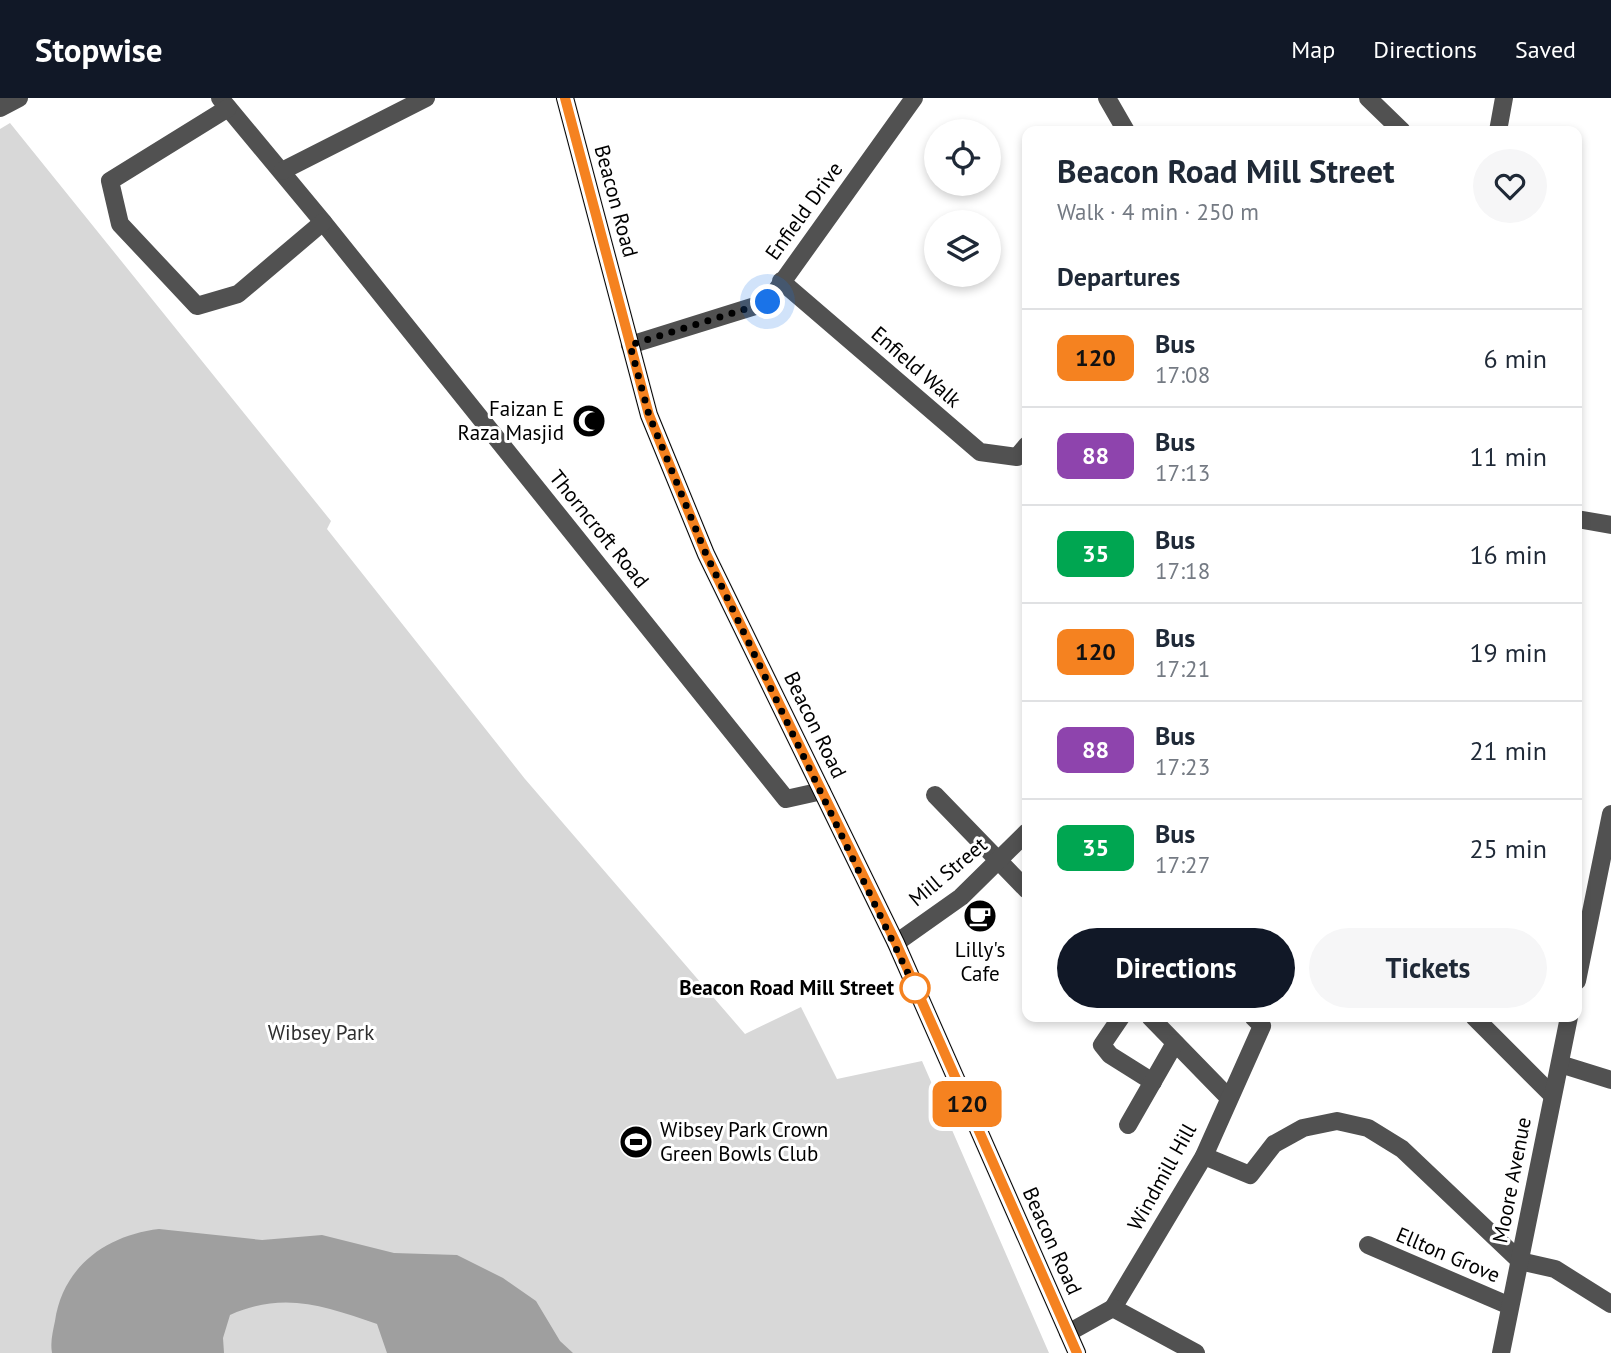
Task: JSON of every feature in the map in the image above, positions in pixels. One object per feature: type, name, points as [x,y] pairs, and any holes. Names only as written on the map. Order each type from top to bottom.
[{"type":"main road","name":"Beacon Road","points":[[565,98],[649,415],[706,554],[896,943],[1077,1353]]},
{"type":"street","points":[[0,108],[19,98]]},
{"type":"street","points":[[282,171],[426,98]]},
{"type":"street","name":"Enfield Drive","points":[[630,345],[768,302],[914,98]]},
{"type":"street","points":[[1107,98],[1123,126]]},
{"type":"street","points":[[1367,98],[1397,126]]},
{"type":"street","points":[[1499,126],[1504,98]]},
{"type":"street","points":[[224,103],[110,181],[120,224],[197,306],[238,294],[323,222]]},
{"type":"street","name":"Thorncroft Road","points":[[224,103],[282,171],[786,799],[822,791]]},
{"type":"street","name":"Enfield Walk","points":[[781,281],[980,452],[1017,457],[1022,451]]},
{"type":"street","points":[[1582,520],[1611,525]]},
{"type":"street","points":[[935,795],[1022,885]]},
{"type":"street","points":[[1582,956],[1611,814]]},
{"type":"street","name":"Mill Street","points":[[896,943],[961,897],[1022,837]]},
{"type":"street","points":[[1117,1022],[1101,1045],[1110,1055],[1153,1082]]},
{"type":"street","points":[[1155,1022],[1228,1097]]},
{"type":"street","name":"Windmill Hill","points":[[1113,1308],[1204,1156],[1257,1022]]},
{"type":"street","points":[[1479,1022],[1552,1095]]},
{"type":"street","name":"Moore Avenue","points":[[1501,1353],[1568,1022]]},
{"type":"street","points":[[1129,1125],[1175,1043]]},
{"type":"street","points":[[1560,1064],[1611,1080]]},
{"type":"street","points":[[1204,1156],[1250,1175],[1274,1144],[1303,1128],[1337,1121],[1368,1128],[1402,1149],[1520,1261],[1555,1269],[1611,1304]]},
{"type":"street","name":"Ellton Grove","points":[[1368,1245],[1510,1306]]},
{"type":"street","points":[[1068,1333],[1113,1308],[1196,1353]]},
{"type":"green space","name":"Wibsey Park","points":[[10,123],[331,521],[327,529],[525,779],[745,1034],[801,1007],[837,1079],[922,1061],[1049,1353],[0,1353],[0,129]]},
{"type":"shaded area","points":[[159,1229],[262,1240],[322,1235],[394,1253],[457,1255],[503,1278],[536,1301],[560,1341],[573,1353],[387,1353],[377,1324],[321,1307],[286,1303],[268,1304],[230,1315],[223,1338],[224,1353],[52,1353],[52,1337],[60,1302],[67,1284],[78,1269],[105,1246],[140,1232]]},
{"type":"bus line","name":"120","points":[[565,98],[649,415],[706,554],[896,943],[1077,1353]]},
{"type":"place","name":"Faizan E Raza Masjid","points":[[589,421]]},
{"type":"place","name":"Lilly's Cafe","points":[[980,916]]},
{"type":"place","name":"Beacon Road Mill Street","points":[[915,988]]},
{"type":"place","name":"Wibsey Park Crown Green Bowls Club","points":[[636,1142]]},
{"type":"route","points":[[768,302],[630,345],[649,415],[706,554],[896,943],[916,990],[915,988]]}]
